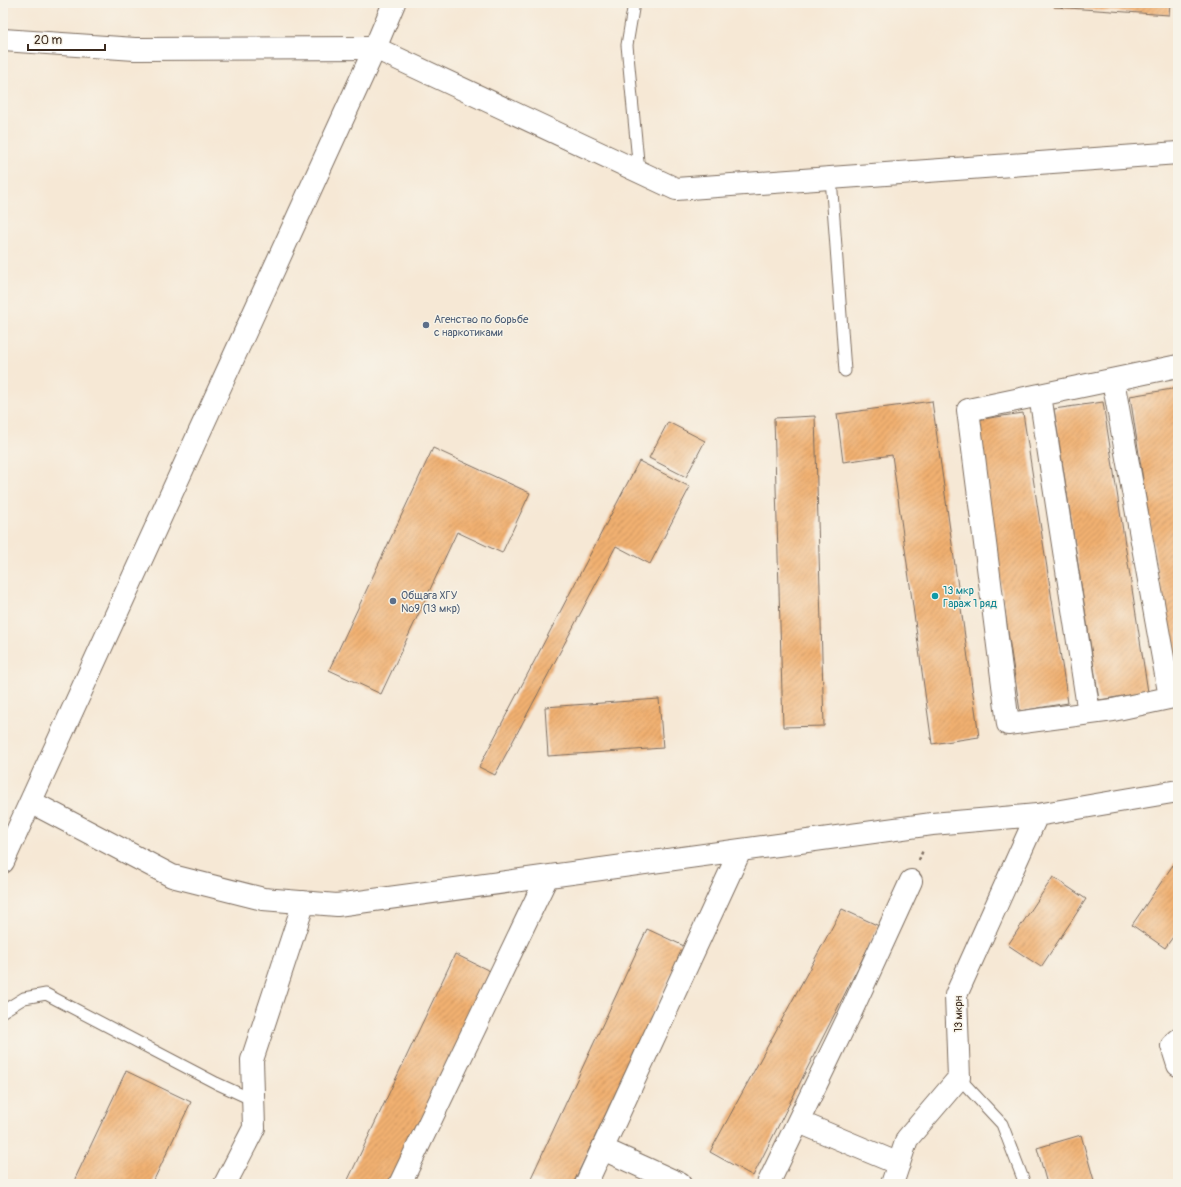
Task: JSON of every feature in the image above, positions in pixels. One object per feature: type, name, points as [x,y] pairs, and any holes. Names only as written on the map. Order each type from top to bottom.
[{"type":"main road","points":[[3,862],[394,3]]},
{"type":"main road","points":[[3,40],[134,49],[374,48],[676,189],[1178,153]]},
{"type":"main road","points":[[1113,380],[1174,697],[1113,710],[1008,724],[968,410],[1178,366]]},
{"type":"main road","points":[[1040,395],[1089,713]]},
{"type":"main road","points":[[31,802],[172,876],[263,899],[338,905],[932,824],[1037,815],[1178,792]]},
{"type":"main road","name":"13 мкрн","points":[[959,1078],[956,995],[1037,815]]},
{"type":"main road","points":[[586,1184],[740,851]]},
{"type":"main road","points":[[400,1184],[547,877]]},
{"type":"main road","points":[[768,1184],[850,1014],[911,881]]},
{"type":"main road","points":[[225,1184],[254,1128],[252,1060],[304,902]]},
{"type":"main road","points":[[1178,1040],[1172,1046],[1178,1065]]},
{"type":"main road","points":[[799,1122],[896,1174],[907,1139],[959,1078]]},
{"type":"main road","points":[[586,1184],[603,1149],[680,1184]]},
{"type":"lane","points":[[634,3],[627,45],[639,172]]},
{"type":"lane","points":[[830,178],[845,372]]},
{"type":"lane","points":[[3,1011],[24,998],[46,994],[216,1083],[253,1100]]},
{"type":"lane","points":[[959,1078],[1002,1124],[1025,1184]]},
{"type":"path","points":[[911,881],[932,824]]},
{"type":"building","points":[[1054,3],[1170,3],[1169,15],[1054,7]]},
{"type":"building","points":[[1178,388],[1178,686],[1175,686],[1130,396]]},
{"type":"building","name":"13 мкр Гараж 1 ряд","points":[[932,401],[979,737],[932,744],[892,455],[843,462],[837,414]]},
{"type":"building","points":[[1103,402],[1148,692],[1099,700],[1054,409]]},
{"type":"building","points":[[1023,413],[1068,703],[1020,711],[976,420]]},
{"type":"building","points":[[815,416],[824,726],[783,727],[774,418]]},
{"type":"building","points":[[668,422],[705,441],[686,477],[649,458]]},
{"type":"building","points":[[433,448],[530,493],[502,553],[457,532],[381,694],[329,670]]},
{"type":"building","points":[[639,461],[690,487],[650,564],[616,546],[495,775],[479,767]]},
{"type":"building","points":[[659,699],[663,748],[548,756],[545,707]]},
{"type":"building","points":[[1175,862],[1178,864],[1178,930],[1165,948],[1132,925]]},
{"type":"building","points":[[1053,877],[1086,899],[1041,967],[1008,945]]},
{"type":"building","points":[[842,909],[879,926],[753,1176],[710,1152]]},
{"type":"building","points":[[647,929],[684,946],[573,1184],[543,1184],[531,1178]]},
{"type":"building","points":[[455,954],[494,973],[394,1184],[346,1184]]},
{"type":"building","points":[[126,1071],[191,1102],[152,1184],[75,1184],[73,1183]]},
{"type":"building","points":[[1081,1135],[1095,1184],[1047,1184],[1037,1148]]},
{"type":"place","name":"Агенство по борьбе с наркотиками","points":[[426,325]]},
{"type":"place","name":"13 мкр Гараж 1 ряд","points":[[935,596]]},
{"type":"place","name":"Общага ХГУ №9 (13 мкр)","points":[[393,601]]}]
